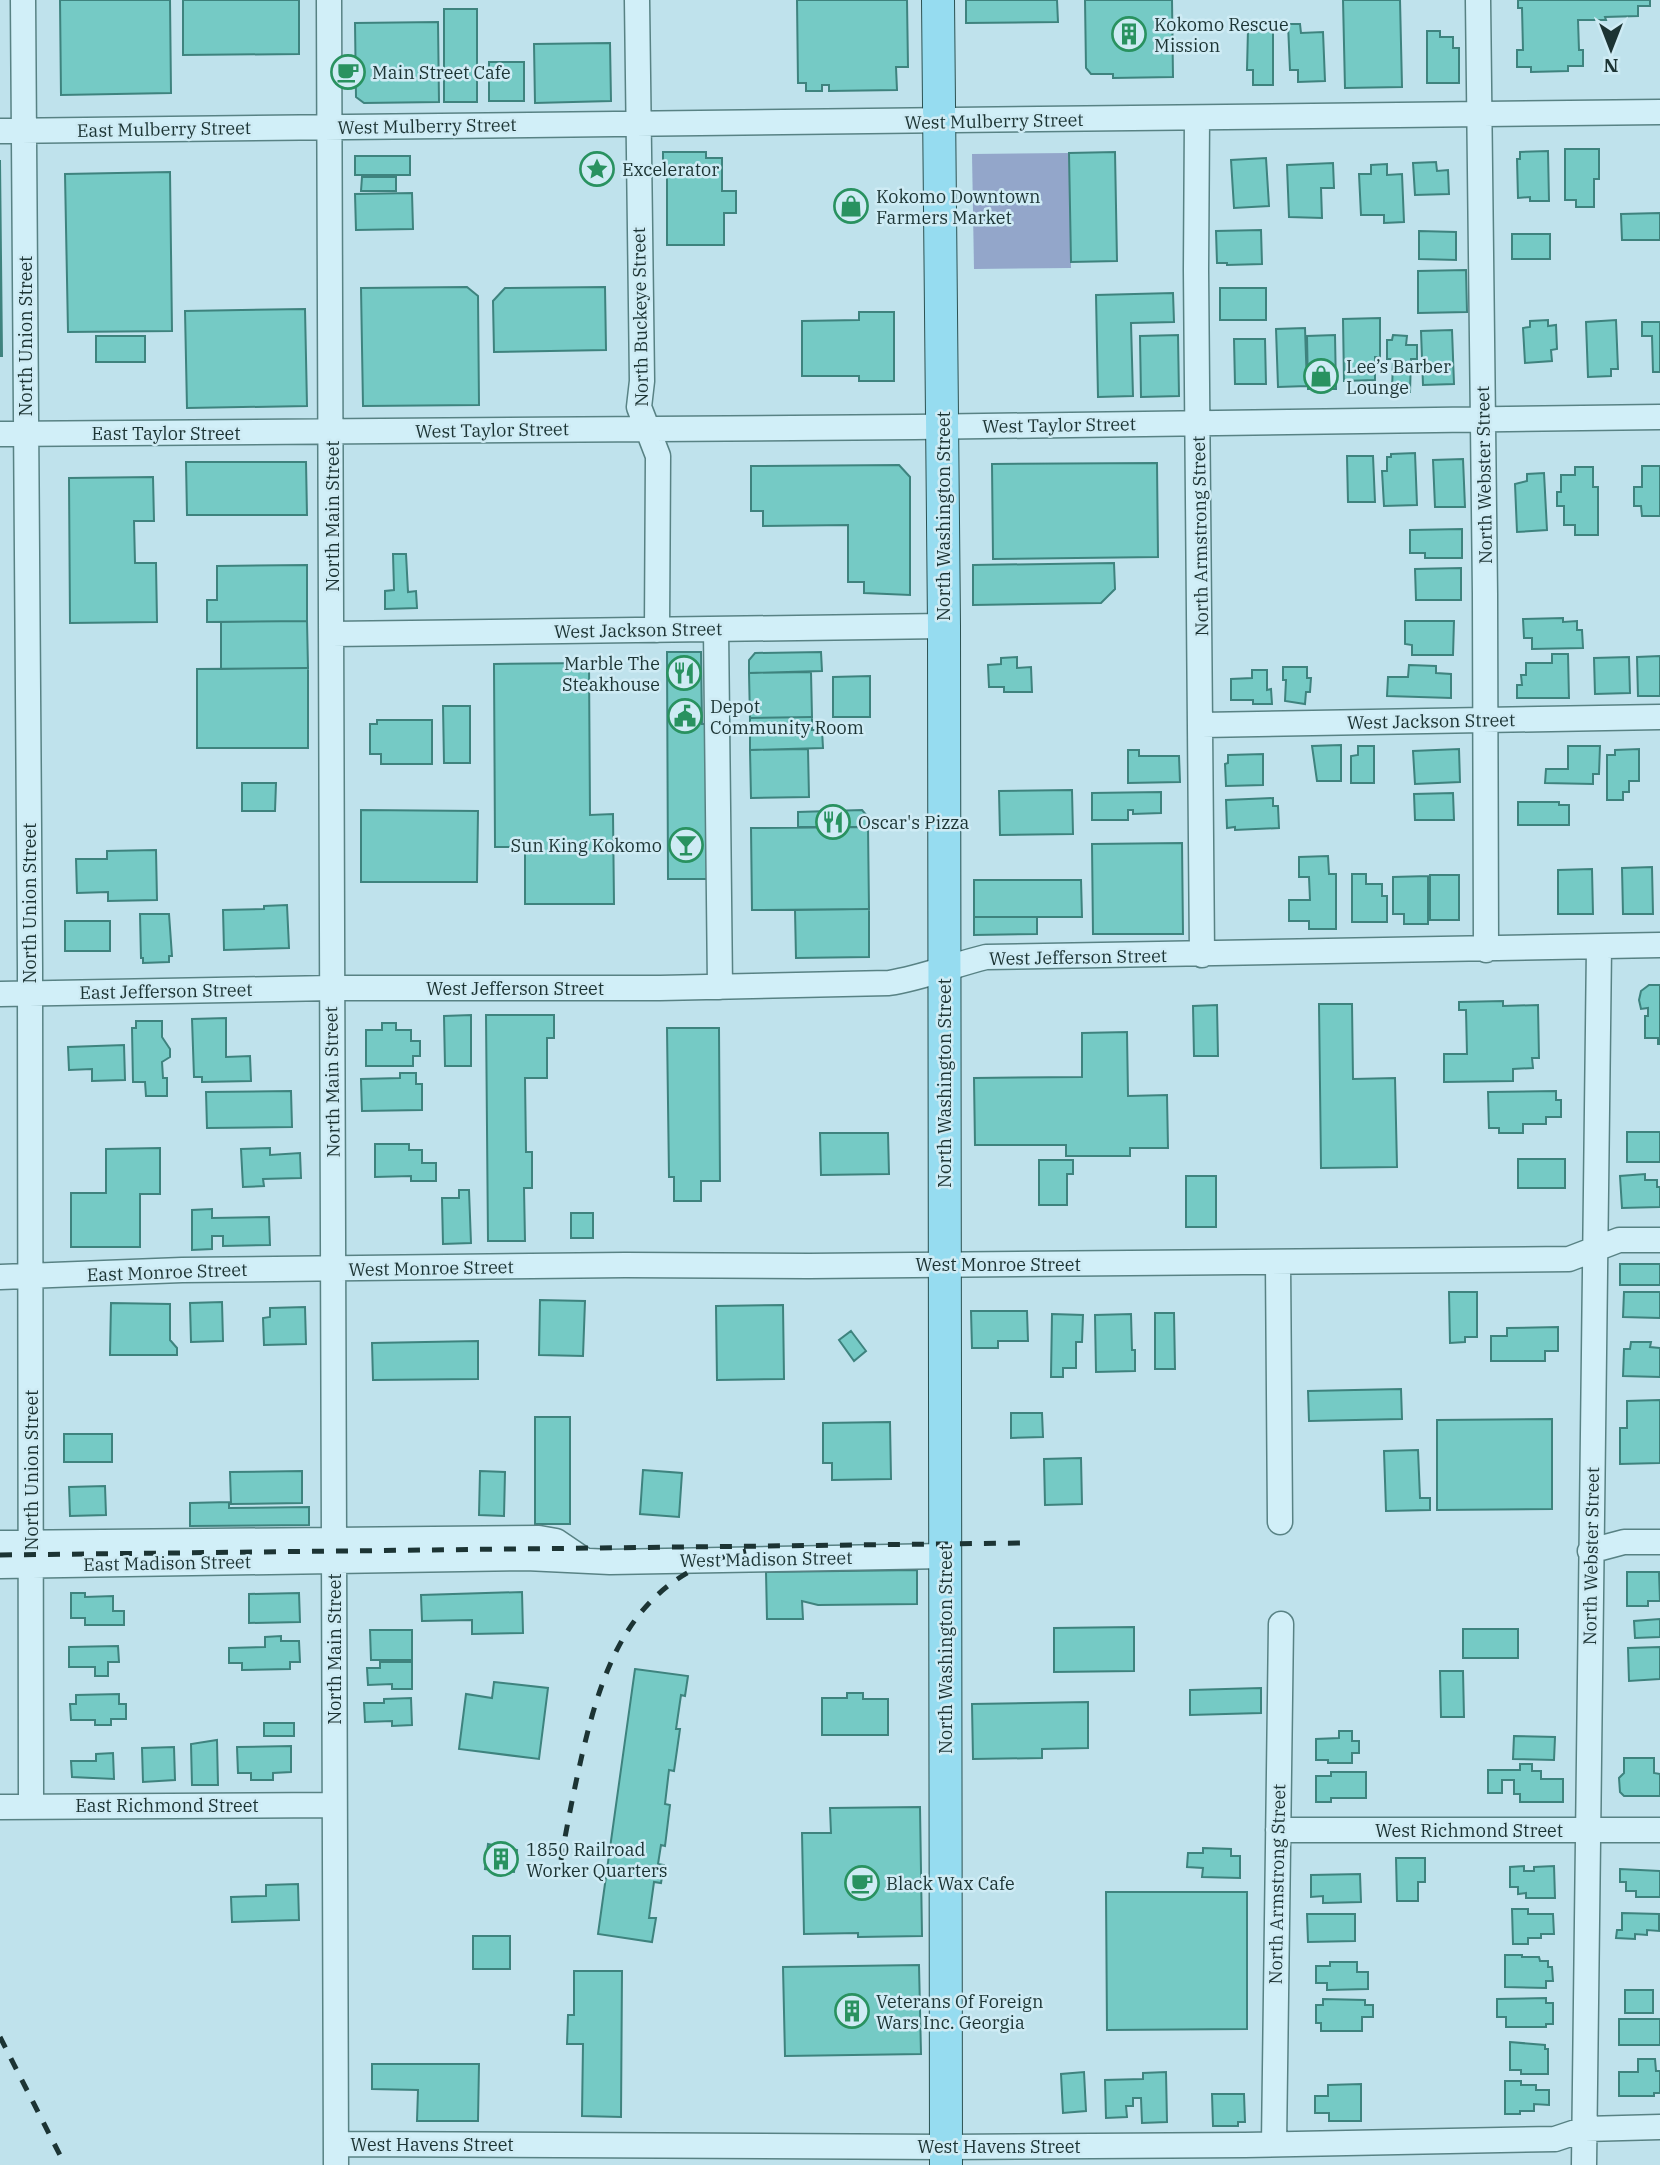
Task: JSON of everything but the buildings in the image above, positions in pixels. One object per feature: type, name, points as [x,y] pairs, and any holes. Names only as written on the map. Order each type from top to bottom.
[{"type":"main road","name":"North Washington Street","points":[[939,0],[944,626],[946,2156]]},
{"type":"street","name":"North Union Street","points":[[23,0],[12,131],[25,433],[30,994],[31,1806]]},
{"type":"street","name":"North Main Street","points":[[329,0],[336,2154]]},
{"type":"street","name":"North Buckeye Street","points":[[637,0],[642,381],[639,407],[658,456],[657,630]]},
{"type":"street","name":"North Webster Street","points":[[1478,0],[1486,950]]},
{"type":"street","name":"West Mulberry Street","points":[[328,127],[1660,112]]},
{"type":"street","name":"North Armstrong Street","points":[[1197,118],[1202,955]]},
{"type":"street","name":"East Mulberry Street","points":[[12,131],[328,127]]},
{"type":"street","name":"West Taylor Street","points":[[331,431],[1660,417]]},
{"type":"street","name":"East Taylor Street","points":[[0,433],[331,431]]},
{"type":"street","name":"West Jackson Street","points":[[332,634],[944,626]]},
{"type":"street","points":[[716,629],[720,987]]},
{"type":"street","name":"West Jackson Street","points":[[1202,724],[1660,717]]},
{"type":"street","name":"West Jefferson Street","points":[[331,988],[720,987],[889,983],[912,980],[986,957],[1660,946]]},
{"type":"street","name":"North Webster Street","points":[[1584,2165],[1593,1251],[1599,947]]},
{"type":"street","name":"East Jefferson Street","points":[[0,994],[331,988]]},
{"type":"street","name":"West Monroe Street","points":[[333,1269],[1569,1259],[1619,1240],[1660,1240]]},
{"type":"street","points":[[1278,1262],[1280,1522]]},
{"type":"street","name":"East Monroe Street","points":[[0,1277],[181,1270],[333,1269]]},
{"type":"street","name":"West Madison Street","points":[[334,1550],[544,1539],[556,1541],[582,1561],[945,1556]]},
{"type":"street","points":[[1590,1551],[1624,1542],[1660,1542]]},
{"type":"street","name":"East Madison Street","points":[[0,1543],[31,1554],[334,1550]]},
{"type":"street","name":"East Madison Street","points":[[0,1566],[31,1554]]},
{"type":"street","name":"North Armstrong Street","points":[[1274,2144],[1281,1624]]},
{"type":"street","name":"East Richmond Street","points":[[0,1807],[334,1805]]},
{"type":"street","name":"West Richmond Street","points":[[1278,1830],[1660,1829]]},
{"type":"street","name":"West Havens Street","points":[[336,2154],[1245,2155],[1274,2144],[1555,2139],[1585,2129],[1660,2127]]},
{"type":"shaded area","points":[[1069,153],[1071,268],[974,269],[972,154]]},
{"type":"railway","points":[[0,1555],[1023,1543]]},
{"type":"railway","points":[[561,1860],[591,1719],[615,1654],[631,1625],[652,1600],[677,1579],[708,1563],[746,1551]]},
{"type":"railway","points":[[0,2037],[65,2165]]},
{"type":"place","name":"Kokomo Rescue Mission","points":[[1129,34]]},
{"type":"place","name":"Main Street Cafe","points":[[348,72]]},
{"type":"place","name":"Excelerator","points":[[597,169]]},
{"type":"place","name":"Kokomo Downtown Farmers Market","points":[[851,206]]},
{"type":"place","name":"Lee’s Barber Lounge","points":[[1321,376]]},
{"type":"place","name":"Marble The Steakhouse","points":[[684,673]]},
{"type":"place","name":"Depot Community Room","points":[[685,716]]},
{"type":"place","name":"Oscar's Pizza","points":[[833,822]]},
{"type":"place","name":"Sun King Kokomo","points":[[686,845]]},
{"type":"place","name":"1850 Railroad Worker Quarters","points":[[501,1859]]},
{"type":"place","name":"Black Wax Cafe","points":[[862,1883]]},
{"type":"place","name":"Veterans Of Foreign Wars Inc. Georgia","points":[[852,2011]]}]
